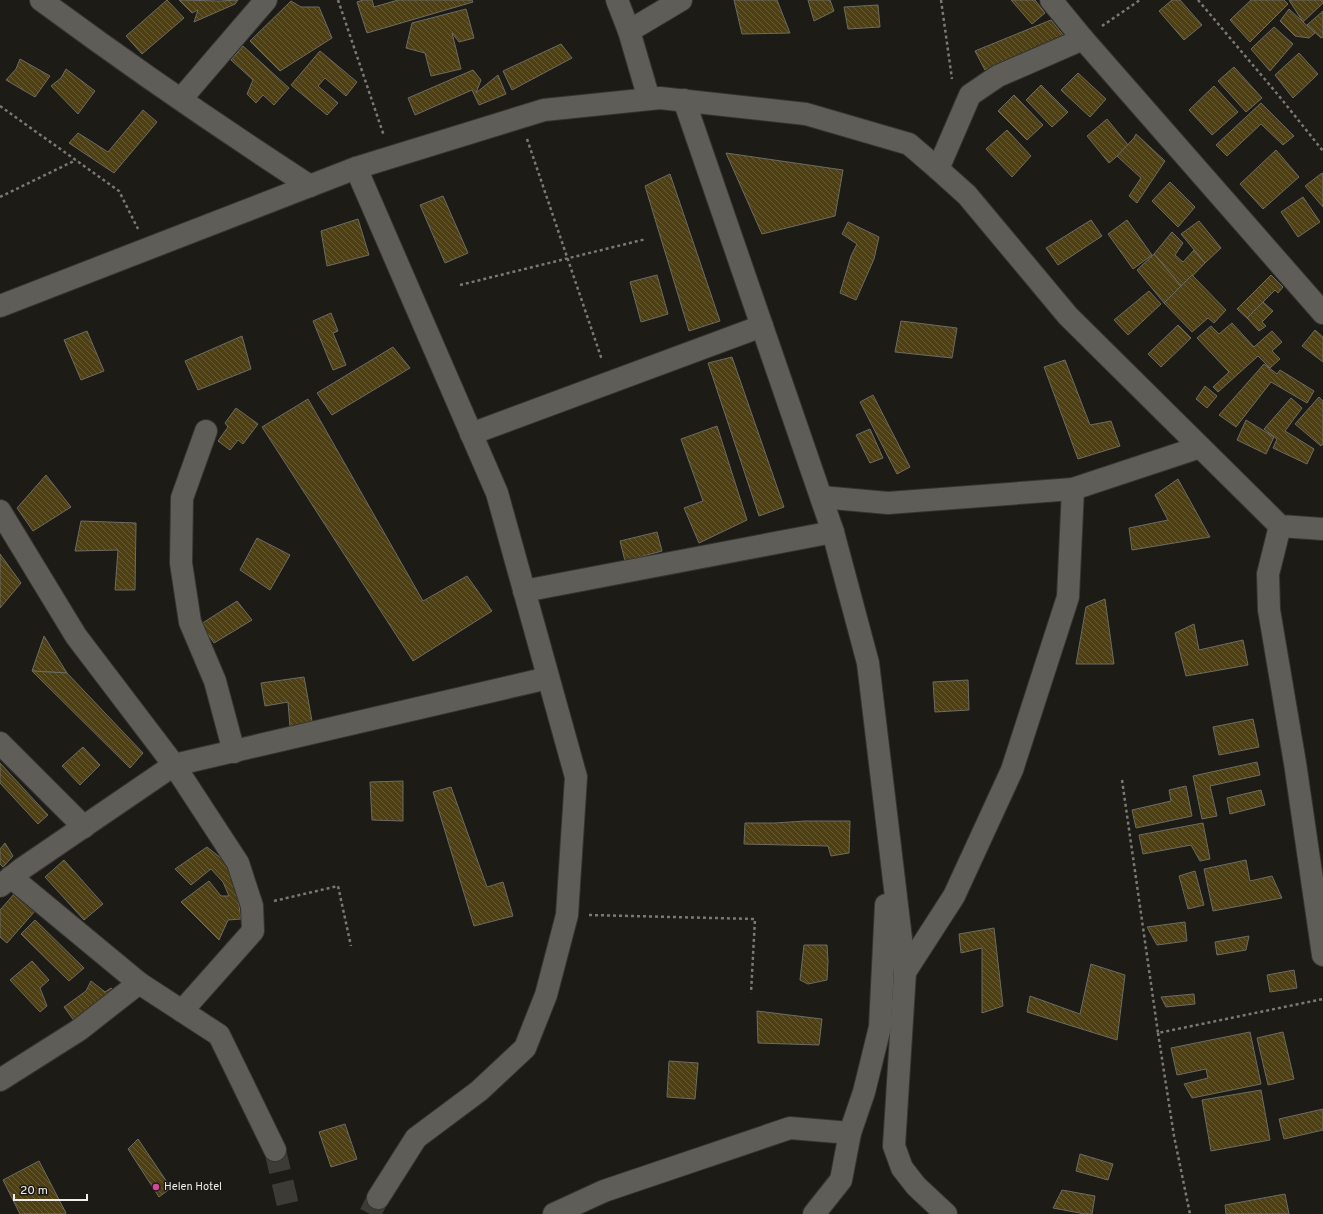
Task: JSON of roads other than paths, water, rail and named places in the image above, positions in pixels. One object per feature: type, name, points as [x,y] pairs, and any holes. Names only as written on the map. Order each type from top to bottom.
[{"type":"street","points":[[41,0],[99,43],[310,186]]},
{"type":"street","points":[[181,99],[266,0]]},
{"type":"street","points":[[617,0],[629,31],[649,99]]},
{"type":"street","points":[[629,31],[681,0]]},
{"type":"street","points":[[1051,0],[1083,39],[1323,313]]},
{"type":"street","points":[[938,169],[970,95],[998,76],[1083,39]]},
{"type":"street","points":[[0,306],[356,168],[544,110],[660,98],[806,114],[909,144],[967,195],[1068,316],[1280,526],[1323,529]]},
{"type":"street","points":[[684,100],[833,532],[868,663],[905,972],[894,1146],[902,1168],[916,1186],[946,1214]]},
{"type":"street","points":[[356,168],[497,493],[576,777],[567,915],[546,995],[525,1048],[480,1091],[416,1138],[378,1198]]},
{"type":"street","points":[[471,434],[762,326]]},
{"type":"street","points":[[206,431],[182,498],[181,563],[190,622],[215,681],[234,752]]},
{"type":"street","points":[[821,497],[888,503],[1074,489],[1200,447]]},
{"type":"street","points":[[905,972],[954,896],[1012,770],[1068,598],[1074,489]]},
{"type":"street","points":[[0,511],[76,636],[174,765],[238,863],[252,906],[253,931],[182,1011]]},
{"type":"street","points":[[1280,526],[1268,574],[1269,610],[1295,763],[1323,955]]},
{"type":"street","points":[[524,591],[833,532]]},
{"type":"street","points":[[275,1150],[219,1035],[139,983],[6,882],[174,765],[548,678]]},
{"type":"street","points":[[0,743],[84,827]]},
{"type":"street","points":[[814,1214],[841,1180],[850,1133],[864,1092],[880,1027],[890,844]]},
{"type":"street","points":[[0,1080],[79,1030],[139,983]]},
{"type":"street","points":[[554,1214],[604,1191],[790,1128],[850,1133]]},
{"type":"tunnel","points":[[275,1150],[290,1214]]},
{"type":"tunnel","points":[[370,1214],[378,1198]]},
{"type":"place","name":"Helen Hotel","points":[[156,1187]]}]
